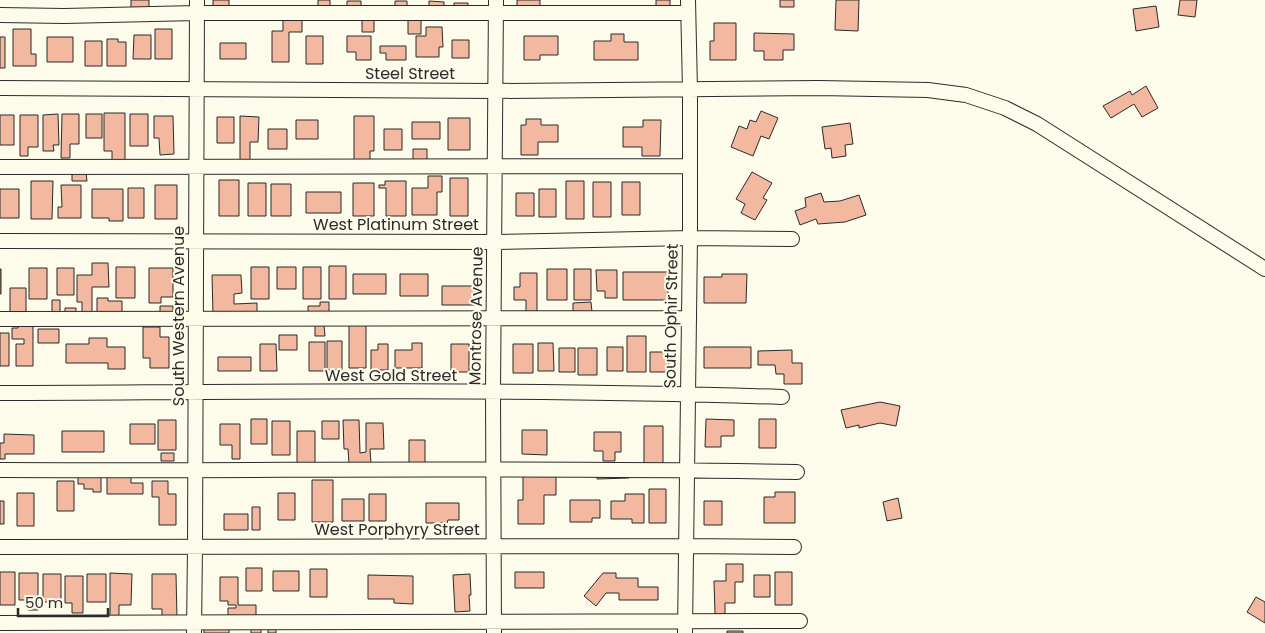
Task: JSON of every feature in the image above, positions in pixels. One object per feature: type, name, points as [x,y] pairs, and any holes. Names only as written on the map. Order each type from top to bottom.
[{"type":"street","points":[[0,15],[64,16],[196,7],[688,6]]},
{"type":"street","name":"South Ophir Street","points":[[685,627],[690,238],[688,6]]},
{"type":"street","name":"South Western Avenue","points":[[194,628],[196,7]]},
{"type":"street","name":"Montrose Avenue","points":[[494,628],[493,392],[496,7]]},
{"type":"street","name":"Steel Street","points":[[0,88],[495,91],[819,88],[928,90],[966,95],[1005,108],[1037,124],[1264,270]]},
{"type":"street","points":[[0,167],[690,166]]},
{"type":"street","name":"West Platinum Street","points":[[0,241],[495,242],[690,238],[792,240]]},
{"type":"street","points":[[0,320],[688,318]]},
{"type":"street","name":"West Gold Street","points":[[0,393],[493,392],[782,397]]},
{"type":"street","points":[[0,470],[494,469],[797,472]]},
{"type":"street","name":"West Porphyry Street","points":[[0,546],[794,547]]},
{"type":"street","points":[[0,623],[194,628],[494,628],[685,627],[800,621]]},
{"type":"building","points":[[131,0],[149,0],[149,9],[131,9]]},
{"type":"building","points":[[213,0],[229,0],[229,6],[213,6]]},
{"type":"building","points":[[318,0],[330,0],[330,6],[318,6]]},
{"type":"building","points":[[517,0],[540,0],[540,9],[517,9]]},
{"type":"building","points":[[656,0],[670,0],[670,8],[656,8]]},
{"type":"building","points":[[780,0],[794,0],[794,7],[780,7]]},
{"type":"building","points":[[836,0],[859,0],[858,31],[835,30]]},
{"type":"building","points":[[1180,0],[1197,0],[1195,17],[1178,15]]},
{"type":"building","points":[[347,1],[361,1],[361,10],[347,10]]},
{"type":"building","points":[[395,1],[407,1],[407,9],[395,9]]},
{"type":"building","points":[[429,1],[444,2],[444,9],[429,9]]},
{"type":"building","points":[[454,3],[468,3],[468,9],[454,9]]},
{"type":"building","points":[[1156,6],[1159,27],[1136,31],[1133,9]]},
{"type":"building","points":[[283,19],[302,19],[302,32],[289,32],[289,62],[272,62],[272,31],[283,31]]},
{"type":"building","points":[[421,19],[421,34],[408,34],[408,20]]},
{"type":"building","points":[[362,20],[374,20],[374,32],[362,32]]},
{"type":"building","points":[[714,23],[736,23],[736,60],[710,60],[710,41],[714,41]]},
{"type":"building","points":[[426,27],[442,27],[443,47],[439,47],[439,57],[416,57],[416,36],[426,36]]},
{"type":"building","points":[[13,29],[31,29],[31,54],[36,54],[36,66],[13,66]]},
{"type":"building","points":[[155,29],[172,29],[172,59],[155,59]]},
{"type":"building","points":[[754,33],[794,34],[794,50],[783,50],[783,60],[764,60],[764,51],[754,51]]},
{"type":"building","points":[[611,34],[624,34],[624,42],[638,42],[638,60],[594,60],[594,41],[611,41]]},
{"type":"building","points":[[134,35],[151,35],[151,59],[133,59]]},
{"type":"building","points":[[306,36],[323,36],[323,64],[306,64]]},
{"type":"building","points":[[347,36],[371,36],[371,60],[356,60],[356,52],[347,52]]},
{"type":"building","points":[[524,36],[558,36],[558,55],[540,55],[540,60],[524,60]]},
{"type":"building","points":[[0,37],[5,37],[5,68],[0,68]]},
{"type":"building","points":[[47,37],[73,37],[73,62],[47,62]]},
{"type":"building","points":[[107,39],[118,39],[118,42],[126,42],[126,66],[107,66]]},
{"type":"building","points":[[452,40],[469,40],[469,58],[452,58]]},
{"type":"building","points":[[85,41],[102,41],[102,66],[85,66]]},
{"type":"building","points":[[220,43],[246,43],[246,59],[220,59]]},
{"type":"building","points":[[380,46],[406,46],[406,60],[386,60],[386,53],[380,53]]},
{"type":"building","points":[[1146,86],[1158,108],[1142,117],[1134,104],[1111,118],[1103,106],[1130,91],[1132,95]]},
{"type":"building","points":[[761,111],[778,118],[769,139],[761,136],[753,156],[731,147],[739,126],[747,129],[750,120],[756,122]]},
{"type":"building","points":[[104,113],[125,113],[125,161],[112,161],[112,151],[104,151]]},
{"type":"building","points":[[58,114],[59,145],[53,145],[54,151],[43,151],[43,115]]},
{"type":"building","points":[[62,114],[79,114],[79,144],[70,144],[70,158],[61,158]]},
{"type":"building","points":[[86,114],[102,114],[102,138],[86,138]]},
{"type":"building","points":[[130,114],[148,114],[148,146],[130,146]]},
{"type":"building","points":[[0,115],[14,115],[14,145],[0,145]]},
{"type":"building","points":[[20,115],[38,115],[38,147],[28,147],[28,156],[20,156]]},
{"type":"building","points":[[154,116],[173,116],[174,154],[160,155],[159,138],[154,138]]},
{"type":"building","points":[[240,116],[259,117],[258,142],[250,142],[250,162],[240,161]]},
{"type":"building","points":[[354,116],[374,116],[374,151],[370,151],[370,161],[354,161]]},
{"type":"building","points":[[217,117],[234,117],[234,143],[217,143]]},
{"type":"building","points":[[448,118],[470,118],[470,150],[448,150]]},
{"type":"building","points":[[526,119],[541,119],[541,125],[558,125],[558,142],[538,142],[538,155],[521,155],[521,125],[526,125]]},
{"type":"building","points":[[296,120],[318,120],[318,139],[296,139]]},
{"type":"building","points":[[643,120],[661,120],[660,156],[642,156],[642,147],[623,147],[623,127],[643,127]]},
{"type":"building","points":[[412,122],[440,122],[440,139],[412,139]]},
{"type":"building","points":[[850,123],[853,144],[845,145],[846,156],[832,158],[831,148],[825,149],[822,127]]},
{"type":"building","points":[[268,129],[287,129],[287,149],[268,149]]},
{"type":"building","points":[[384,129],[402,129],[402,150],[384,150]]},
{"type":"building","points":[[413,149],[427,149],[427,161],[413,161]]},
{"type":"building","points":[[86,172],[87,181],[72,181],[72,173]]},
{"type":"building","points":[[752,172],[772,183],[763,198],[767,200],[755,220],[741,213],[745,204],[736,199]]},
{"type":"building","points":[[428,176],[442,176],[442,192],[437,192],[437,215],[412,215],[412,188],[428,188]]},
{"type":"building","points":[[450,178],[468,178],[468,216],[450,216]]},
{"type":"building","points":[[219,180],[239,180],[239,216],[219,216]]},
{"type":"building","points":[[31,181],[53,181],[52,219],[31,219]]},
{"type":"building","points":[[385,181],[406,181],[406,216],[386,216],[386,188],[379,188],[379,185],[385,185]]},
{"type":"building","points":[[566,181],[584,181],[584,219],[566,219]]},
{"type":"building","points":[[593,182],[611,182],[611,217],[593,217]]},
{"type":"building","points":[[622,182],[640,182],[640,215],[622,215]]},
{"type":"building","points":[[248,183],[266,183],[266,216],[248,216]]},
{"type":"building","points":[[353,183],[374,183],[374,216],[353,216]]},
{"type":"building","points":[[271,184],[291,184],[291,216],[271,216]]},
{"type":"building","points":[[61,185],[81,185],[81,218],[58,218],[58,207],[62,207]]},
{"type":"building","points":[[155,185],[177,185],[177,219],[155,219]]},
{"type":"building","points":[[128,188],[144,188],[144,218],[128,218]]},
{"type":"building","points":[[0,189],[19,189],[19,218],[0,218]]},
{"type":"building","points":[[92,189],[123,189],[123,221],[109,221],[109,218],[92,218]]},
{"type":"building","points":[[539,189],[556,189],[556,217],[539,217]]},
{"type":"building","points":[[306,192],[341,192],[341,213],[306,213]]},
{"type":"building","points":[[516,193],[534,193],[534,216],[516,216]]},
{"type":"building","points":[[821,193],[824,202],[840,201],[859,195],[866,215],[845,222],[818,224],[816,219],[800,225],[795,211],[806,207],[805,198]]},
{"type":"building","points":[[92,263],[108,263],[109,287],[92,287],[92,313],[82,313],[82,302],[77,302],[77,275],[92,275]]},
{"type":"building","points":[[329,266],[346,266],[346,299],[329,299]]},
{"type":"building","points":[[116,267],[135,267],[135,298],[116,298]]},
{"type":"building","points":[[251,267],[269,267],[269,299],[251,299]]},
{"type":"building","points":[[277,267],[296,267],[296,289],[277,289]]},
{"type":"building","points":[[303,267],[321,267],[321,299],[303,299]]},
{"type":"building","points":[[29,268],[47,268],[47,299],[29,299]]},
{"type":"building","points":[[57,268],[74,268],[74,295],[57,295]]},
{"type":"building","points":[[149,268],[173,268],[173,297],[161,297],[161,303],[149,303]]},
{"type":"building","points":[[1,269],[1,294],[0,294]]},
{"type":"building","points":[[547,269],[567,269],[567,300],[547,300]]},
{"type":"building","points":[[574,269],[591,269],[591,300],[574,300]]},
{"type":"building","points":[[596,270],[617,270],[617,298],[605,298],[605,291],[597,291]]},
{"type":"building","points":[[623,272],[668,272],[668,300],[623,300]]},
{"type":"building","points":[[520,273],[537,273],[537,313],[526,313],[526,300],[514,300],[514,287],[520,287]]},
{"type":"building","points":[[353,274],[386,274],[386,294],[353,294]]},
{"type":"building","points":[[400,274],[428,274],[428,296],[400,296]]},
{"type":"building","points":[[722,274],[747,274],[746,303],[704,303],[704,277],[722,277]]},
{"type":"building","points":[[212,275],[241,275],[242,293],[234,294],[234,304],[257,303],[257,313],[213,314]]},
{"type":"building","points":[[442,286],[476,286],[476,305],[442,305]]},
{"type":"building","points":[[10,288],[26,288],[26,314],[10,314]]},
{"type":"building","points":[[97,298],[108,298],[108,301],[122,301],[122,312],[97,312]]},
{"type":"building","points":[[52,300],[60,300],[60,314],[52,314]]},
{"type":"building","points":[[320,302],[329,302],[329,315],[308,315],[308,306],[320,306]]},
{"type":"building","points":[[591,302],[592,312],[573,312],[573,303]]},
{"type":"building","points":[[160,306],[173,306],[173,315],[160,315]]},
{"type":"building","points":[[65,308],[76,308],[76,313],[65,313]]},
{"type":"building","points":[[18,323],[33,323],[33,366],[16,366],[16,344],[24,344],[24,339],[12,339],[12,328],[18,328]]},
{"type":"building","points":[[349,324],[366,324],[366,368],[349,368]]},
{"type":"building","points":[[315,325],[324,325],[325,336],[315,336]]},
{"type":"building","points":[[143,327],[160,327],[160,337],[169,337],[169,368],[150,368],[150,358],[143,358]]},
{"type":"building","points":[[38,329],[59,329],[59,343],[38,343]]},
{"type":"building","points":[[0,333],[9,333],[9,366],[0,366]]},
{"type":"building","points":[[279,335],[297,335],[297,350],[279,350]]},
{"type":"building","points":[[627,336],[646,336],[646,372],[627,372]]},
{"type":"building","points":[[89,338],[107,338],[107,347],[125,347],[125,369],[108,369],[108,363],[66,363],[66,344],[89,344]]},
{"type":"building","points":[[327,341],[342,341],[342,370],[327,370]]},
{"type":"building","points":[[309,342],[325,342],[325,371],[309,371]]},
{"type":"building","points":[[412,343],[422,343],[422,368],[395,368],[395,350],[412,350]]},
{"type":"building","points":[[538,343],[553,343],[554,371],[538,371]]},
{"type":"building","points":[[260,344],[276,344],[277,371],[260,371]]},
{"type":"building","points":[[378,344],[388,344],[388,370],[371,370],[371,350],[378,350]]},
{"type":"building","points":[[451,344],[469,344],[469,372],[451,372]]},
{"type":"building","points":[[513,344],[533,344],[533,373],[513,373]]},
{"type":"building","points":[[607,347],[623,347],[623,371],[607,371]]},
{"type":"building","points":[[704,347],[751,347],[751,368],[704,368]]},
{"type":"building","points":[[559,348],[575,348],[575,372],[559,372]]},
{"type":"building","points":[[578,348],[597,348],[597,375],[578,375]]},
{"type":"building","points":[[792,350],[792,363],[802,363],[802,384],[784,384],[784,374],[776,374],[775,365],[758,365],[758,351]]},
{"type":"building","points":[[650,352],[669,352],[669,372],[650,372]]},
{"type":"building","points":[[218,357],[251,357],[251,371],[218,371]]},
{"type":"building","points":[[880,402],[900,406],[896,426],[880,423],[859,428],[859,425],[846,428],[841,410]]},
{"type":"building","points":[[251,419],[267,419],[267,444],[251,444]]},
{"type":"building","points":[[706,419],[734,420],[734,436],[721,436],[721,447],[705,447]]},
{"type":"building","points":[[759,419],[776,419],[776,448],[759,448]]},
{"type":"building","points":[[158,420],[176,420],[176,450],[158,450]]},
{"type":"building","points":[[343,420],[359,420],[360,453],[366,452],[366,423],[383,423],[384,449],[370,449],[371,463],[349,464],[348,449],[344,449]]},
{"type":"building","points":[[272,421],[290,421],[290,455],[272,455]]},
{"type":"building","points":[[322,421],[339,421],[339,439],[322,439]]},
{"type":"building","points":[[130,424],[155,424],[155,444],[130,444]]},
{"type":"building","points":[[220,424],[240,424],[240,459],[232,459],[232,445],[220,445]]},
{"type":"building","points":[[644,426],[663,426],[663,464],[644,464]]},
{"type":"building","points":[[522,430],[547,430],[547,455],[522,454]]},
{"type":"building","points":[[62,431],[104,431],[104,452],[62,452]]},
{"type":"building","points":[[297,431],[315,431],[315,466],[297,466]]},
{"type":"building","points":[[594,432],[621,432],[621,452],[615,452],[615,461],[603,461],[603,451],[594,451]]},
{"type":"building","points":[[4,434],[34,435],[34,454],[5,454],[5,459],[0,459],[0,443],[4,443]]},
{"type":"building","points":[[409,440],[425,440],[425,467],[409,467]]},
{"type":"building","points":[[161,453],[174,453],[174,461],[161,461]]},
{"type":"building","points":[[597,473],[629,473],[629,478],[597,479]]},
{"type":"building","points":[[107,475],[131,475],[131,483],[143,483],[143,494],[107,494]]},
{"type":"building","points":[[78,476],[101,476],[101,492],[93,492],[93,489],[84,489],[84,484],[78,484]]},
{"type":"building","points":[[523,476],[556,476],[556,495],[544,495],[544,524],[518,524],[518,500],[523,500]]},
{"type":"building","points":[[312,480],[333,480],[333,522],[312,522]]},
{"type":"building","points":[[57,481],[74,481],[74,511],[57,511]]},
{"type":"building","points":[[152,481],[168,481],[168,494],[176,494],[176,525],[159,525],[159,497],[152,497]]},
{"type":"building","points":[[649,489],[666,489],[666,523],[649,523]]},
{"type":"building","points":[[775,492],[795,492],[795,523],[764,523],[764,497],[775,497]]},
{"type":"building","points":[[17,493],[34,493],[34,526],[17,526]]},
{"type":"building","points":[[278,493],[295,493],[295,520],[278,520]]},
{"type":"building","points":[[369,494],[386,494],[386,521],[369,521]]},
{"type":"building","points":[[625,494],[644,494],[644,523],[632,523],[632,519],[611,519],[611,501],[625,501]]},
{"type":"building","points":[[898,498],[902,518],[887,521],[883,502]]},
{"type":"building","points":[[342,499],[364,499],[364,521],[342,521]]},
{"type":"building","points":[[570,500],[600,500],[600,518],[592,518],[592,522],[570,522]]},
{"type":"building","points":[[0,501],[4,501],[4,524],[0,524]]},
{"type":"building","points":[[704,501],[722,501],[722,525],[704,525]]},
{"type":"building","points":[[426,503],[459,503],[459,520],[448,520],[447,523],[426,523]]},
{"type":"building","points":[[252,507],[260,507],[260,530],[252,530]]},
{"type":"building","points":[[224,514],[248,514],[248,530],[224,530]]},
{"type":"building","points":[[726,564],[743,564],[743,582],[735,582],[735,603],[725,603],[725,614],[715,614],[714,581],[726,581]]},
{"type":"building","points":[[246,568],[262,568],[262,591],[246,591]]},
{"type":"building","points":[[310,569],[327,569],[327,597],[310,597]]},
{"type":"building","points":[[273,571],[299,571],[299,591],[273,591]]},
{"type":"building","points":[[0,572],[15,572],[15,605],[0,605]]},
{"type":"building","points":[[515,572],[544,572],[544,588],[515,588]]},
{"type":"building","points":[[775,572],[792,572],[792,605],[775,605]]},
{"type":"building","points":[[19,573],[38,573],[38,610],[28,610],[28,600],[19,600]]},
{"type":"building","points":[[110,573],[132,574],[131,605],[119,605],[119,618],[110,618]]},
{"type":"building","points":[[603,573],[616,573],[616,578],[638,578],[638,587],[658,587],[658,600],[619,600],[619,593],[606,593],[596,606],[584,596]]},
{"type":"building","points":[[43,574],[61,574],[61,602],[43,602]]},
{"type":"building","points":[[87,574],[106,574],[106,602],[87,602]]},
{"type":"building","points":[[152,574],[176,574],[177,619],[162,619],[162,609],[152,609]]},
{"type":"building","points":[[470,574],[470,611],[455,612],[453,575]]},
{"type":"building","points":[[368,575],[413,576],[413,604],[394,603],[394,599],[368,599]]},
{"type":"building","points":[[754,575],[770,575],[770,597],[754,597]]},
{"type":"building","points":[[65,576],[83,576],[83,613],[72,613],[72,603],[65,603]]},
{"type":"building","points":[[220,577],[238,577],[238,605],[256,605],[256,619],[228,619],[228,608],[236,608],[236,605],[228,605],[228,601],[220,601]]},
{"type":"building","points":[[1256,597],[1265,602],[1265,623],[1247,612]]},
{"type":"building","points":[[204,627],[229,627],[229,633],[204,633]]},
{"type":"building","points":[[268,628],[276,628],[276,633],[268,633]]},
{"type":"building","points":[[251,629],[261,629],[261,633],[251,633]]},
{"type":"building","points":[[727,631],[743,631],[743,633],[727,633]]}]
